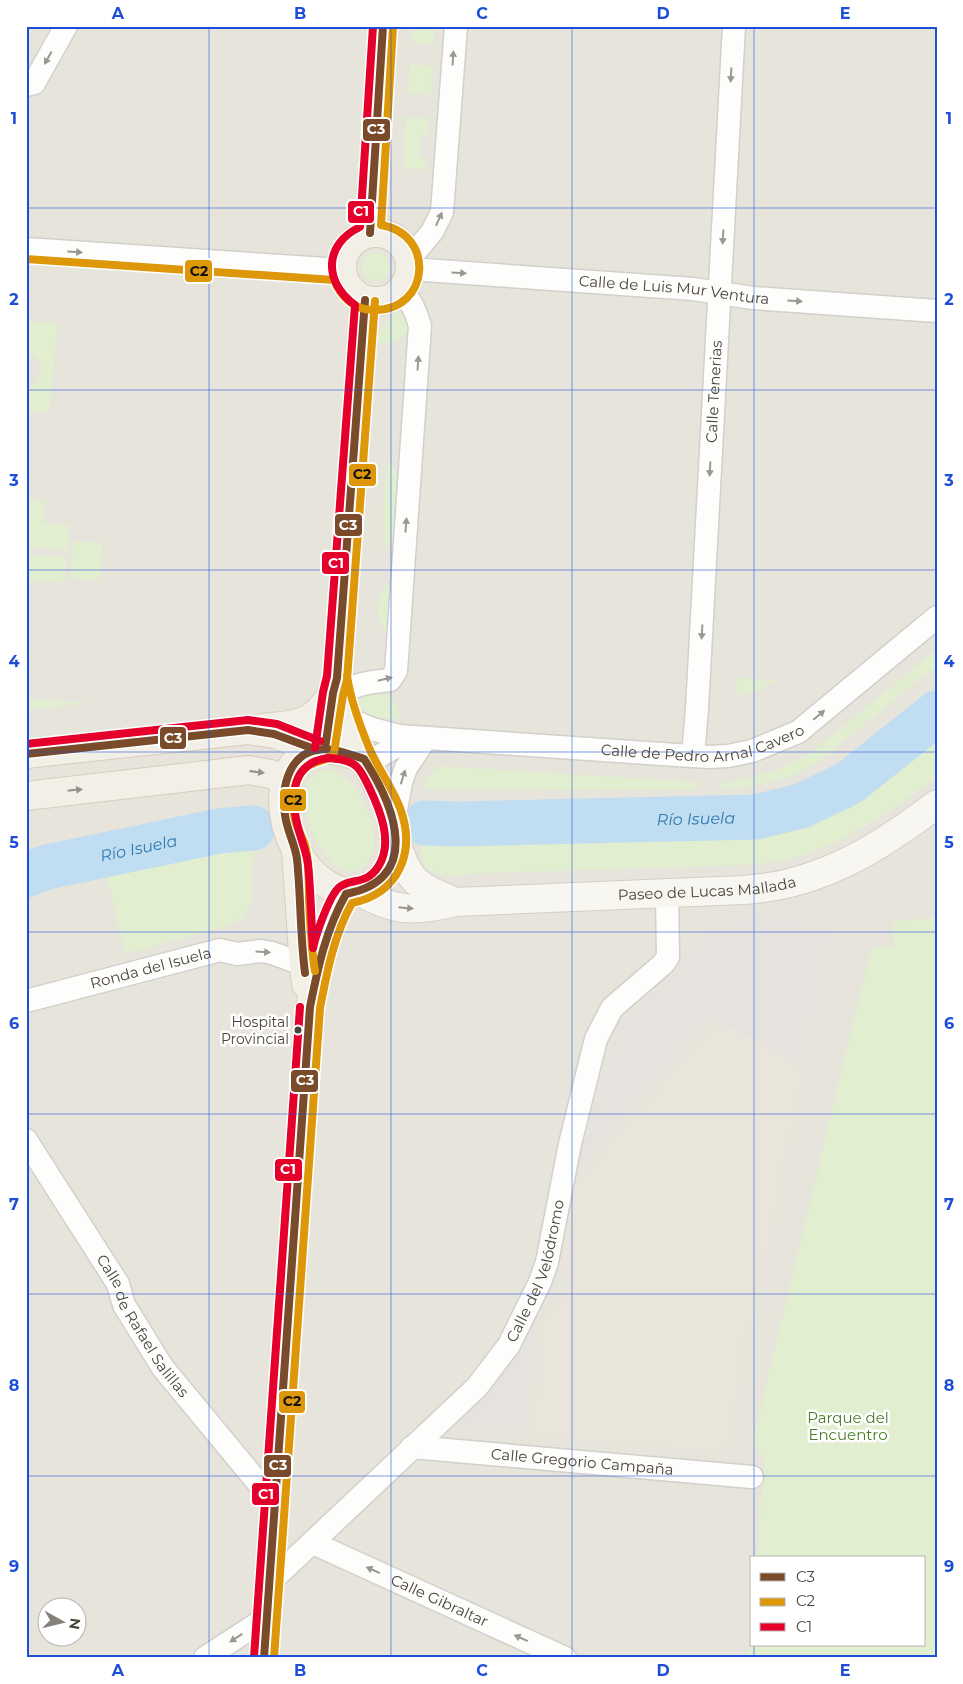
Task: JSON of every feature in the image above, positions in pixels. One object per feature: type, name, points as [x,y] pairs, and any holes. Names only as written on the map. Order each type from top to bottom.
[{"type":"main road","points":[[370,233],[383,26]]},
{"type":"main road","points":[[380,232],[390,235],[406,248],[407,272],[394,297],[385,301],[365,300],[349,288],[341,270],[342,260],[352,242],[360,236],[370,233],[380,232]]},
{"type":"main road","points":[[321,749],[336,688],[365,300]]},
{"type":"main road","points":[[264,1658],[310,1007],[321,953],[336,909],[353,893],[374,886],[384,877],[392,861],[395,830],[384,795],[366,762],[336,688]]},
{"type":"main road","points":[[26,754],[248,730],[307,721],[320,711],[336,688]]},
{"type":"main road","points":[[248,730],[274,734],[321,749],[345,752],[366,762]]},
{"type":"main road","points":[[321,749],[296,760],[291,767],[286,781],[284,812],[286,824],[296,850],[318,879],[331,887],[353,893]]},
{"type":"main road","points":[[26,796],[249,770],[271,774],[286,781]]},
{"type":"main road","name":"Paseo de Lucas Mallada","points":[[353,893],[380,903],[406,909],[426,909],[456,902],[764,889],[806,880],[835,868],[864,853],[937,804]]},
{"type":"main road","name":"Paseo de Lucas Mallada","points":[[395,830],[402,860],[413,879],[429,891],[456,902]]},
{"type":"main road","points":[[296,850],[304,967],[310,1007]]},
{"type":"street","points":[[26,85],[34,83],[66,26]]},
{"type":"street","points":[[336,688],[390,680],[396,672],[420,326],[411,300],[407,272],[442,212],[456,26]]},
{"type":"street","name":"Calle Tenerias","points":[[693,756],[698,709],[734,26]]},
{"type":"street","points":[[26,248],[341,270]]},
{"type":"street","name":"Calle de Luis Mur Ventura","points":[[407,272],[693,290],[753,298],[937,311]]},
{"type":"street","name":"Calle de Pedro Arnal Cavero","points":[[348,720],[372,730],[426,738],[693,756],[728,756],[752,752],[798,732],[937,617]]},
{"type":"street","points":[[395,830],[401,782],[413,755],[426,738]]},
{"type":"street","name":"Calle de Pedro Arnal Cavero","points":[[366,762],[402,744],[426,738]]},
{"type":"street","name":"Calle del Velódromo","points":[[270,1584],[477,1387],[508,1345],[540,1282],[547,1262],[570,1144],[596,1039],[612,1008],[663,964],[668,957],[667,893]]},
{"type":"street","name":"Ronda del Isuela","points":[[26,1001],[220,950],[237,954],[261,951],[272,953],[304,967]]},
{"type":"street","name":"Calle de Rafael Salillas","points":[[26,1140],[118,1284],[124,1305],[163,1368],[259,1484],[276,1497]]},
{"type":"street","name":"Calle Gregorio Campaña","points":[[412,1447],[752,1477]]},
{"type":"street","name":"Calle Gibraltar","points":[[313,1543],[565,1658]]},
{"type":"street","points":[[205,1658],[266,1618]]},
{"type":"shaded area","points":[[26,26],[937,26],[937,1658],[26,1658]]},
{"type":"shaded area","points":[[760,910],[833,928],[804,1067],[710,1016],[576,1170],[620,1022],[672,977],[703,930]]},
{"type":"shaded area","points":[[717,1020],[804,1067],[784,1168],[780,1167],[777,1183],[781,1184],[766,1256],[761,1255],[757,1270],[763,1271],[748,1342],[743,1342],[740,1356],[745,1358],[726,1452],[533,1437],[542,1323],[575,1281],[556,1264],[570,1189]]},
{"type":"shaded area","points":[[536,1314],[526,1429],[452,1425]]},
{"type":"green space","points":[[413,26],[435,26],[434,44],[412,43]]},
{"type":"green space","points":[[410,64],[433,66],[430,95],[408,94]]},
{"type":"green space","points":[[406,117],[429,118],[428,135],[420,135],[418,157],[426,159],[425,170],[403,168]]},
{"type":"green space","points":[[376,253],[386,257],[390,267],[386,277],[376,281],[366,277],[362,267],[366,257]]},
{"type":"green space","points":[[402,308],[407,318],[408,327],[403,337],[387,343],[375,341],[386,323]]},
{"type":"green space","points":[[26,321],[58,323],[49,412],[26,410],[26,389],[37,382],[40,376],[41,365],[38,359],[26,352]]},
{"type":"green space","points":[[388,457],[400,481],[397,530],[383,552],[383,505]]},
{"type":"green space","points":[[26,500],[45,501],[43,523],[69,525],[68,550],[26,547]]},
{"type":"green space","points":[[73,541],[102,543],[100,580],[71,578]]},
{"type":"green space","points":[[26,555],[67,557],[65,583],[26,580]]},
{"type":"green space","points":[[399,575],[394,642],[381,625],[377,607],[383,590]]},
{"type":"green space","points":[[937,649],[937,665],[817,763],[790,777],[735,789],[722,789],[721,784],[759,775],[785,766],[811,753]]},
{"type":"green space","points":[[737,678],[776,680],[757,691],[736,696]]},
{"type":"green space","points":[[379,691],[392,698],[398,710],[400,720],[371,716],[357,706],[366,696]]},
{"type":"green space","points":[[26,699],[89,703],[26,710]]},
{"type":"green space","points":[[937,735],[937,777],[903,802],[849,836],[810,853],[784,860],[744,865],[447,876],[439,875],[427,868],[421,854],[421,844],[427,842],[758,834],[807,822],[858,798]]},
{"type":"green space","points":[[441,766],[695,782],[696,790],[425,789],[427,777]]},
{"type":"green space","points":[[327,769],[339,773],[350,781],[367,807],[372,822],[373,851],[368,862],[354,871],[340,868],[325,855],[314,837],[306,816],[305,795],[311,779]]},
{"type":"green space","points":[[255,839],[251,904],[243,918],[231,925],[125,954],[106,870]]},
{"type":"green space","name":"Parque del Encuentro","points":[[937,917],[937,1658],[749,1658],[750,1646],[926,1646],[926,1556],[757,1556],[764,1458],[752,1443],[871,949],[894,947],[893,922]]},
{"type":"waterway","name":"Río Isuela","points":[[425,823],[460,824],[756,817],[801,806],[849,783],[937,713]]},
{"type":"waterway","name":"Río Isuela","points":[[26,875],[47,867],[219,831],[253,828]]},
{"type":"transit line","name":"C1","points":[[315,748],[327,676],[355,305],[337,286],[332,264],[334,253],[340,243],[348,234],[360,227],[373,26]]},
{"type":"transit line","name":"C3","points":[[370,233],[383,26]]},
{"type":"transit line","name":"C2","points":[[26,259],[334,280],[344,297],[360,308],[374,310],[393,307],[406,298],[415,286],[419,271],[418,256],[411,242],[399,231],[381,225],[393,27]]},
{"type":"transit line","name":"C3","points":[[325,749],[337,678],[365,300]]},
{"type":"transit line","name":"C2","points":[[315,971],[311,935],[307,855],[295,820],[293,799],[298,778],[306,767],[326,759],[334,753],[347,680],[375,301]]},
{"type":"transit line","name":"C2","points":[[274,1658],[320,1008],[332,954],[340,928],[352,903],[368,898],[382,890],[392,880],[400,868],[406,840],[400,808],[366,741],[353,705],[347,676]]},
{"type":"transit line","name":"C1","points":[[26,744],[248,720],[277,724],[320,741]]},
{"type":"transit line","name":"C3","points":[[26,754],[248,730],[274,734],[317,750]]},
{"type":"transit line","name":"C3","points":[[305,973],[297,859],[286,821],[284,796],[285,785],[292,767],[298,759],[316,750],[334,750],[364,759],[385,797],[392,818],[396,838],[394,857],[386,873],[370,886],[346,894]]},
{"type":"transit line","name":"C1","points":[[328,758],[351,763],[362,774],[381,816],[384,827],[385,848],[383,858],[373,873],[364,879],[341,886],[332,896],[313,948],[308,864],[295,816],[294,793],[300,774],[316,761],[328,758]]},
{"type":"transit line","name":"C3","points":[[264,1658],[310,1007],[328,935],[346,894]]},
{"type":"transit line","name":"C1","points":[[254,1657],[300,1007]]},
{"type":"place","name":"Hospital Provincial","points":[[298,1030]]}]
